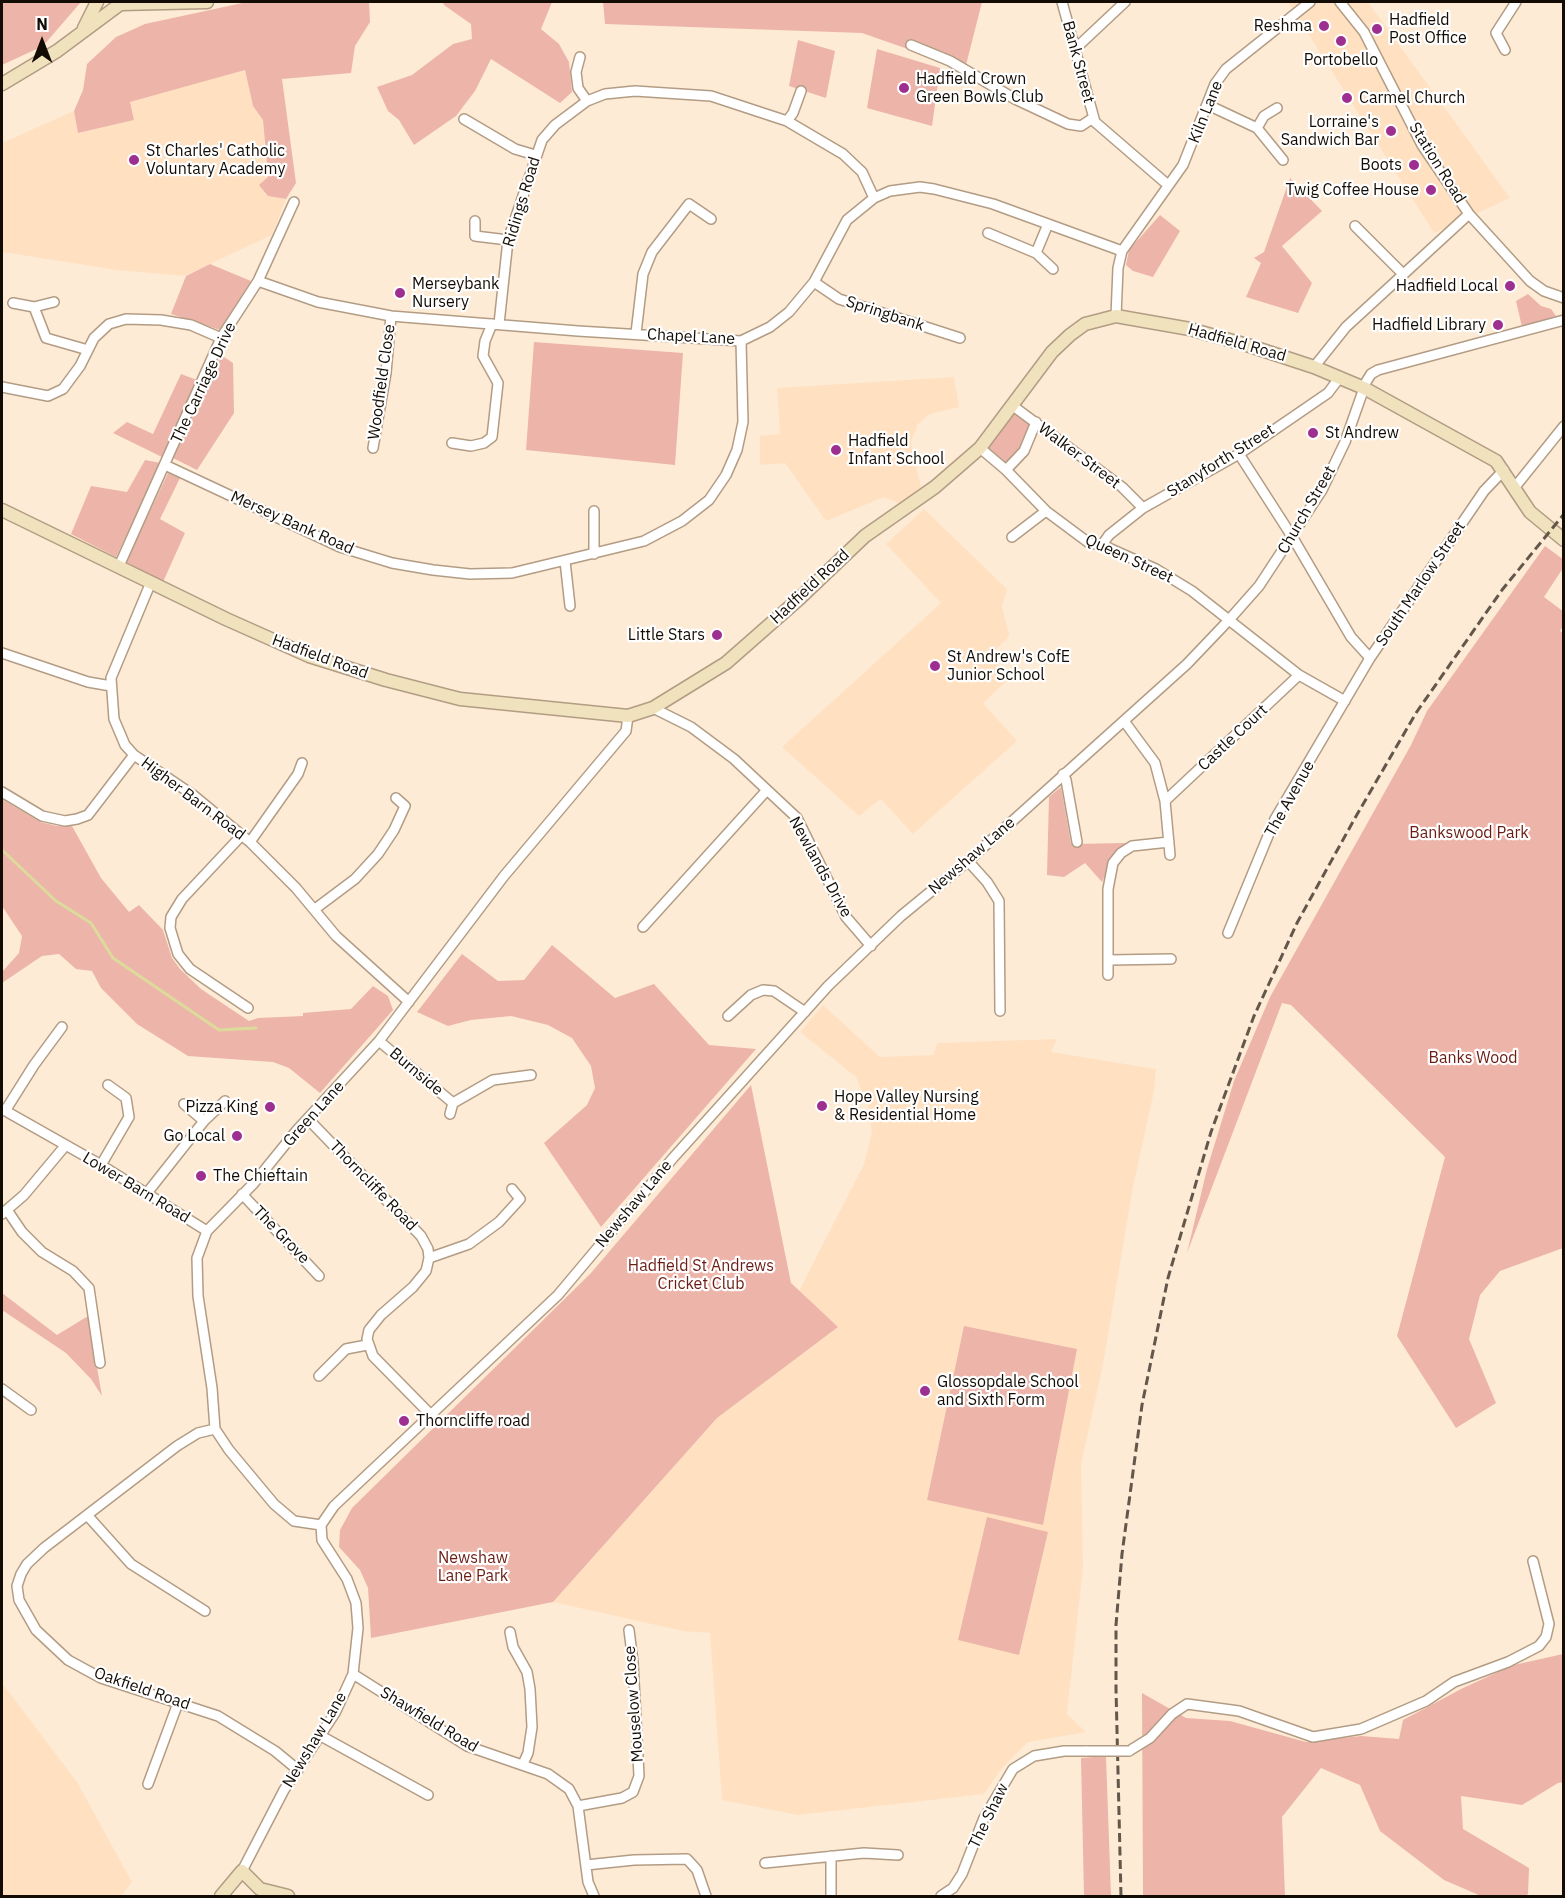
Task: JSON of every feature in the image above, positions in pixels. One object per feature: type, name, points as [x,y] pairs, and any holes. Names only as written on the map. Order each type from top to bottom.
[{"type":"street","points":[[83,29],[98,2],[105,8],[164,2],[207,2]]},
{"type":"street","name":"Bank Street","points":[[1062,2],[1094,120]]},
{"type":"street","points":[[1075,49],[1125,2]]},
{"type":"street","name":"Kiln Lane","points":[[1122,251],[1183,165],[1215,84],[1226,69],[1310,2]]},
{"type":"street","name":"Station Road","points":[[1340,2],[1364,32],[1422,145],[1469,214],[1530,281],[1544,291],[1563,298]]},
{"type":"street","points":[[1506,50],[1497,33],[1516,2]]},
{"type":"street","points":[[2,84],[57,51],[83,29],[120,5]]},
{"type":"street","points":[[910,45],[950,61],[1015,99],[1060,121],[1081,126],[1094,120],[1168,185]]},
{"type":"street","points":[[580,57],[576,72],[578,88],[587,101]]},
{"type":"street","name":"Ridings Road","points":[[452,443],[471,446],[484,443],[492,437],[498,383],[483,356],[485,341],[495,324],[508,240],[542,140],[555,125],[587,101],[604,94],[636,91],[711,96],[787,121],[843,154],[862,172],[874,198]]},
{"type":"street","points":[[787,121],[793,114],[801,91]]},
{"type":"street","points":[[1208,105],[1257,128],[1263,139],[1283,160]]},
{"type":"street","points":[[1257,128],[1264,116],[1276,108]]},
{"type":"street","points":[[465,119],[515,149],[536,155]]},
{"type":"street","name":"Chapel Lane","points":[[258,281],[318,302],[391,316],[741,340],[770,327],[789,312],[814,282],[847,220],[874,198],[904,188],[934,189],[993,204],[1122,251]]},
{"type":"street","name":"The Carriage Drive","points":[[119,566],[221,339],[258,281],[294,202]]},
{"type":"street","points":[[636,333],[643,274],[652,252],[689,204],[711,219]]},
{"type":"street","points":[[1314,367],[1346,327],[1469,214]]},
{"type":"street","points":[[474,221],[475,236],[508,240]]},
{"type":"street","points":[[1036,253],[1048,224]]},
{"type":"street","points":[[1355,226],[1403,274]]},
{"type":"street","points":[[987,233],[1036,253],[1053,269]]},
{"type":"street","points":[[1116,316],[1117,276],[1122,251]]},
{"type":"street","name":"Springbank","points":[[814,282],[839,299],[960,338]]},
{"type":"street","points":[[13,303],[33,307],[54,302]]},
{"type":"street","points":[[33,307],[46,339],[88,350]]},
{"type":"street","name":"Woodfield Close","points":[[373,448],[386,373],[391,316]]},
{"type":"street","name":"Hadfield Road","points":[[2,510],[309,656],[386,680],[460,699],[628,716],[653,708],[726,663],[800,598],[865,536],[934,487],[980,448],[1052,352],[1070,335],[1085,324],[1116,316],[1190,329],[1314,367],[1364,388],[1496,461],[1533,515],[1563,540]]},
{"type":"street","points":[[2,387],[48,396],[63,389],[94,339],[109,324],[126,319],[161,320],[191,325],[221,339]]},
{"type":"street","points":[[1364,388],[1371,374],[1378,370],[1563,320]]},
{"type":"street","name":"Mersey Bank Road","points":[[165,465],[340,547],[392,563],[470,574],[512,573],[644,541],[682,521],[709,500],[726,475],[739,441],[743,422],[741,340]]},
{"type":"street","name":"Stanyforth Street","points":[[1102,545],[1108,535],[1143,508],[1239,454],[1329,393],[1340,377]]},
{"type":"street","name":"Church Street","points":[[1228,621],[1259,586],[1293,538],[1331,471],[1364,388]]},
{"type":"street","name":"Walker Street","points":[[1013,406],[1122,487],[1143,508]]},
{"type":"street","points":[[1006,470],[1024,451],[1036,422]]},
{"type":"street","points":[[1515,487],[1563,426]]},
{"type":"street","name":"Queen Street","points":[[980,448],[1006,470],[1046,511],[1089,543],[1102,545],[1156,569],[1192,591],[1299,675],[1345,701]]},
{"type":"street","points":[[1239,454],[1293,538],[1351,638],[1370,658]]},
{"type":"street","name":"South Marlow Street","points":[[1345,701],[1370,658],[1484,491],[1504,470]]},
{"type":"street","points":[[594,511],[594,554]]},
{"type":"street","points":[[1012,537],[1046,511]]},
{"type":"street","points":[[565,561],[570,606]]},
{"type":"street","name":"Higher Barn Road","points":[[151,582],[115,665],[111,686],[114,720],[121,737],[134,755],[193,795],[242,834],[315,909],[336,936],[409,1002]]},
{"type":"street","name":"Newshaw Lane","points":[[242,1870],[298,1770],[321,1736],[353,1674],[358,1628],[356,1604],[347,1579],[322,1540],[321,1525],[334,1506],[558,1295],[673,1158],[805,1012],[901,916],[969,861],[1187,664],[1228,621]]},
{"type":"street","points":[[2,653],[88,682],[111,686]]},
{"type":"street","name":"Castle Court","points":[[1165,801],[1299,675]]},
{"type":"street","name":"The Avenue","points":[[1228,933],[1275,819],[1345,701]]},
{"type":"street","name":"Newlands Drive","points":[[653,708],[691,727],[734,759],[797,818],[846,917],[871,946]]},
{"type":"street","name":"Green Lane","points":[[215,1429],[212,1388],[198,1296],[197,1258],[207,1231],[254,1184],[308,1119],[379,1041],[504,876],[626,731],[628,716]]},
{"type":"street","points":[[1124,721],[1155,763],[1165,801],[1170,855]]},
{"type":"street","points":[[2,792],[42,816],[65,821],[77,819],[88,814],[134,755]]},
{"type":"street","points":[[250,842],[298,774],[302,763]]},
{"type":"street","points":[[1063,774],[1077,842]]},
{"type":"street","points":[[643,927],[767,790]]},
{"type":"street","points":[[315,909],[355,879],[378,854],[394,830],[405,806],[396,798]]},
{"type":"street","points":[[242,834],[182,899],[171,917],[170,928],[178,954],[190,969],[248,1008]]},
{"type":"street","points":[[1108,975],[1108,889],[1113,863],[1121,853],[1132,846],[1169,842]]},
{"type":"street","points":[[969,861],[999,901],[1000,1011]]},
{"type":"street","points":[[1108,960],[1171,959]]},
{"type":"street","points":[[728,1016],[751,995],[764,990],[774,991],[805,1012]]},
{"type":"street","points":[[3,1110],[62,1027]]},
{"type":"street","name":"Burnside","points":[[379,1041],[453,1104]]},
{"type":"street","name":"Burnside","points":[[450,1114],[453,1104],[493,1080],[531,1075]]},
{"type":"street","points":[[101,1165],[129,1117],[126,1098],[108,1085]]},
{"type":"street","points":[[147,1193],[204,1121],[225,1101]]},
{"type":"street","points":[[184,1104],[204,1121]]},
{"type":"street","name":"Lower Barn Road","points":[[3,1110],[101,1165],[207,1231]]},
{"type":"street","name":"Thorncliffe Road","points":[[308,1119],[421,1236],[429,1258]]},
{"type":"street","name":"Lower Barn Road","points":[[4,1212],[64,1146]]},
{"type":"street","points":[[430,1414],[373,1356],[368,1345],[369,1330],[413,1287],[426,1270],[429,1258],[469,1244],[499,1222],[520,1199],[512,1189]]},
{"type":"street","name":"The Grove","points":[[242,1194],[319,1276]]},
{"type":"street","points":[[4,1212],[42,1252],[73,1271],[88,1288],[100,1363]]},
{"type":"street","points":[[319,1376],[346,1349],[368,1345]]},
{"type":"street","points":[[2,1389],[31,1410]]},
{"type":"street","points":[[215,1429],[229,1450],[274,1504],[294,1521],[321,1525]]},
{"type":"street","name":"Oakfield Road","points":[[215,1429],[198,1433],[177,1446],[27,1564],[17,1586],[19,1600],[36,1630],[68,1660],[101,1678],[218,1716],[275,1750],[298,1770]]},
{"type":"street","points":[[87,1515],[131,1564],[205,1611]]},
{"type":"street","name":"The Shaw","points":[[941,1896],[953,1887],[962,1874],[984,1818],[1013,1769],[1034,1756],[1064,1751],[1129,1751],[1150,1738],[1172,1714],[1187,1704],[1222,1707],[1259,1716],[1313,1737],[1361,1730],[1426,1701],[1454,1682],[1508,1662],[1539,1646],[1546,1637],[1550,1624],[1533,1562]]},
{"type":"street","name":"Mouselow Close","points":[[578,1806],[622,1798],[633,1791],[639,1776],[633,1662],[629,1630]]},
{"type":"street","points":[[510,1632],[513,1647],[527,1672],[530,1689],[532,1727],[528,1753],[523,1764]]},
{"type":"street","name":"Shawfield Road","points":[[353,1674],[467,1746],[548,1774],[564,1785],[578,1806],[586,1865],[594,1896]]},
{"type":"street","points":[[148,1784],[178,1703]]},
{"type":"street","points":[[321,1736],[428,1795]]},
{"type":"street","points":[[765,1863],[864,1853],[898,1854]]},
{"type":"street","points":[[831,1856],[831,1896]]},
{"type":"street","points":[[586,1865],[634,1860],[687,1859],[697,1870],[706,1896]]},
{"type":"street","points":[[221,1896],[242,1870],[260,1889],[288,1896]]},
{"type":"shaded area","points":[[1288,2],[1368,2],[1510,198],[1434,233]]},
{"type":"shaded area","name":"St Charles' Catholic Voluntary Academy","points":[[245,70],[253,106],[263,119],[268,196],[286,199],[272,235],[184,276],[117,270],[2,252],[2,143],[74,111],[79,133],[134,120],[130,102]]},
{"type":"shaded area","name":"Hadfield Infant School","points":[[954,377],[959,407],[930,414],[918,424],[911,442],[921,488],[901,504],[884,497],[826,521],[785,463],[760,465],[760,436],[780,434],[777,388]]},
{"type":"shaded area","name":"St Andrew's CofE Junior School","points":[[924,509],[1007,589],[1002,607],[1009,634],[1007,639],[988,656],[1011,677],[983,703],[1017,741],[913,834],[881,799],[859,816],[782,747],[941,603],[886,544]]},
{"type":"shaded area","name":"Glossopdale School and Sixth Form","points":[[823,1005],[880,1057],[934,1055],[937,1043],[1057,1039],[1051,1052],[1156,1069],[1154,1091],[1133,1187],[1103,1364],[1081,1465],[1083,1567],[1067,1714],[1086,1732],[1028,1742],[1001,1769],[984,1794],[798,1815],[722,1800],[710,1633],[683,1631],[553,1602],[717,1418],[838,1327],[798,1293],[864,1164],[872,1133],[868,1106],[856,1077],[800,1032]]},
{"type":"shaded area","points":[[2,1683],[77,1782],[132,1882],[121,1896],[2,1896]]},
{"type":"green space","points":[[2,2],[81,2],[43,46],[2,65]]},
{"type":"green space","points":[[247,2],[369,2],[370,22],[355,46],[351,73],[282,79],[296,183],[286,199],[268,196],[259,185],[268,177],[263,120],[253,106],[245,70],[130,102],[134,120],[78,133],[74,111],[83,90],[87,64],[116,37],[145,24]]},
{"type":"green space","points":[[443,2],[552,2],[541,29],[559,44],[569,62],[572,92],[560,103],[491,59],[475,91],[456,116],[414,145],[399,120],[388,111],[377,87],[412,75],[453,44],[472,39],[471,24]]},
{"type":"green space","points":[[603,2],[982,2],[965,69],[862,33],[605,24]]},
{"type":"green space","points":[[798,40],[835,51],[826,98],[789,86]]},
{"type":"green space","name":"Hadfield Crown Green Bowls Club","points":[[877,49],[940,68],[932,126],[867,108]]},
{"type":"green space","points":[[1290,178],[1322,211],[1282,246],[1312,283],[1298,313],[1246,297],[1261,263],[1254,258],[1264,252]]},
{"type":"green space","points":[[1160,215],[1180,231],[1153,277],[1133,271],[1126,265],[1129,250]]},
{"type":"green space","points":[[210,264],[251,281],[220,330],[171,314],[186,276]]},
{"type":"green space","points":[[1528,294],[1541,306],[1551,309],[1556,316],[1522,327],[1516,301]]},
{"type":"green space","points":[[534,342],[683,353],[675,465],[526,450]]},
{"type":"green space","points":[[221,355],[233,363],[234,413],[197,470],[173,458]]},
{"type":"green space","points":[[181,374],[197,380],[162,457],[113,433],[127,422],[153,434]]},
{"type":"green space","points":[[1013,411],[1031,423],[1022,447],[1007,466],[983,447]]},
{"type":"green space","points":[[145,460],[161,463],[116,557],[71,534],[91,486],[127,492]]},
{"type":"green space","points":[[168,473],[180,478],[160,519],[185,533],[163,582],[126,562]]},
{"type":"green space","points":[[1545,546],[1564,560],[1563,568],[1544,597],[1564,612],[1563,626],[1560,631],[1564,634],[1563,1248],[1500,1271],[1480,1295],[1469,1339],[1496,1403],[1456,1428],[1397,1336],[1445,1157],[1291,1005],[1282,1003],[1187,1253],[1207,1169],[1234,1081],[1270,997],[1411,745],[1427,711]]},
{"type":"green space","points":[[1061,787],[1071,844],[1128,843],[1114,855],[1102,882],[1085,863],[1064,877],[1047,875],[1049,797]]},
{"type":"green space","points":[[2,799],[40,822],[57,826],[72,826],[101,878],[129,912],[139,905],[163,930],[172,958],[180,969],[201,989],[249,1021],[258,1018],[303,1016],[303,1013],[351,1009],[373,986],[388,996],[393,1010],[320,1093],[289,1068],[273,1062],[188,1056],[137,1024],[101,988],[92,971],[76,969],[59,954],[42,956],[2,983],[2,972],[19,953],[22,936],[2,906]]},
{"type":"green space","points":[[552,945],[615,998],[654,984],[709,1045],[756,1049],[601,1227],[544,1143],[587,1105],[595,1088],[591,1066],[572,1038],[548,1025],[511,1016],[471,1020],[448,1026],[417,1012],[462,954],[498,981],[524,980]]},
{"type":"green space","points":[[751,1085],[791,1283],[838,1327],[717,1418],[553,1602],[371,1638],[368,1588],[360,1570],[339,1547],[340,1530],[352,1508],[591,1273]]},
{"type":"green space","points":[[2,1293],[57,1335],[88,1316],[102,1396],[91,1379],[66,1353],[2,1310]]},
{"type":"green space","points":[[964,1326],[1077,1349],[1043,1525],[927,1500]]},
{"type":"green space","points":[[987,1517],[1048,1532],[1019,1655],[958,1640]]},
{"type":"green space","points":[[1563,1654],[1563,1782],[1522,1805],[1461,1796],[1463,1829],[1529,1868],[1528,1894],[1525,1896],[1481,1896],[1444,1880],[1380,1831],[1360,1785],[1321,1768],[1282,1817],[1285,1896],[1143,1896],[1142,1693],[1186,1718],[1230,1721],[1306,1742],[1361,1736],[1399,1739],[1403,1720],[1463,1688],[1514,1665]]},
{"type":"green space","points":[[1106,1756],[1111,1896],[1084,1896],[1081,1758]]},
{"type":"waterway","points":[[2,850],[56,901],[91,923],[113,958],[219,1030],[256,1028]]},
{"type":"railway","points":[[1121,1896],[1116,1625],[1122,1554],[1142,1405],[1168,1278],[1211,1132],[1254,1016],[1297,923],[1355,818],[1416,713],[1502,590],[1564,514]]},
{"type":"place","name":"Reshma","points":[[1324,26]]},
{"type":"place","name":"Hadfield Post Office","points":[[1377,29]]},
{"type":"place","name":"Portobello","points":[[1341,41]]},
{"type":"place","name":"Hadfield Crown Green Bowls Club","points":[[904,88]]},
{"type":"place","name":"Carmel Church","points":[[1347,98]]},
{"type":"place","name":"Lorraine's Sandwich Bar","points":[[1391,131]]},
{"type":"place","name":"St Charles' Catholic Voluntary Academy","points":[[134,160]]},
{"type":"place","name":"Boots","points":[[1414,165]]},
{"type":"place","name":"Twig Coffee House","points":[[1431,190]]},
{"type":"place","name":"Hadfield Local","points":[[1510,286]]},
{"type":"place","name":"Merseybank Nursery","points":[[400,293]]},
{"type":"place","name":"Hadfield Library","points":[[1498,325]]},
{"type":"place","name":"St Andrew","points":[[1313,433]]},
{"type":"place","name":"Hadfield Infant School","points":[[836,450]]},
{"type":"place","name":"Little Stars","points":[[717,635]]},
{"type":"place","name":"St Andrew's CofE Junior School","points":[[935,666]]},
{"type":"place","name":"Hope Valley Nursing & Residential Home","points":[[822,1106]]},
{"type":"place","name":"Pizza King","points":[[270,1107]]},
{"type":"place","name":"Go Local","points":[[237,1136]]},
{"type":"place","name":"The Chieftain","points":[[201,1176]]},
{"type":"place","name":"Glossopdale School and Sixth Form","points":[[925,1391]]},
{"type":"place","name":"Thorncliffe road","points":[[404,1421]]},
{"type":"park label","name":"Bankswood Park","points":[[1469,833]]},
{"type":"park label","name":"Banks Wood","points":[[1473,1058]]},
{"type":"park label","name":"Hadfield St Andrews Cricket Club","points":[[701,1275]]},
{"type":"park label","name":"Newshaw Lane Park","points":[[473,1567]]}]
